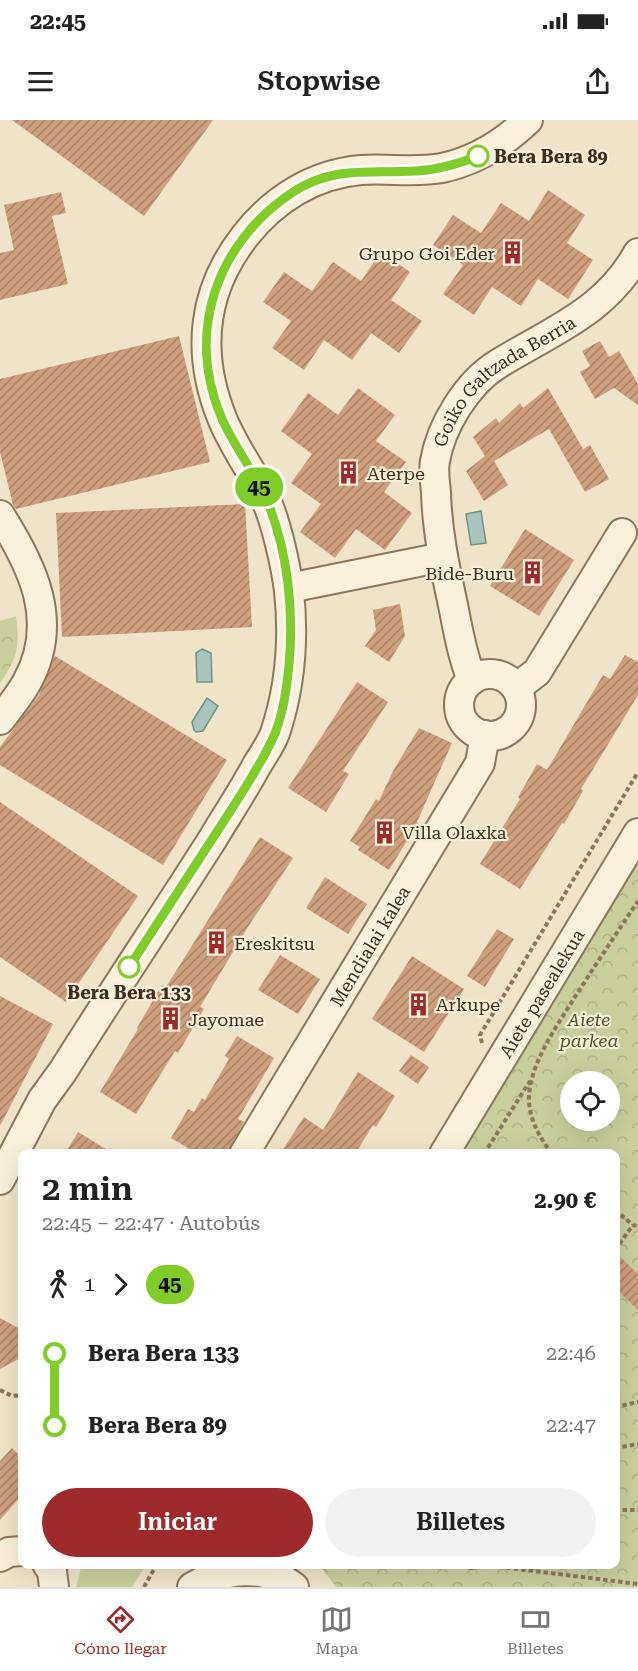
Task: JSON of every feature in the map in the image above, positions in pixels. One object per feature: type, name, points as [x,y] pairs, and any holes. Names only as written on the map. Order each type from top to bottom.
[{"type":"street","points":[[0,1180],[42,1100],[189,876],[274,736],[289,667],[291,625],[289,588],[280,545],[267,503],[222,419],[210,378],[206,333],[212,296],[224,266],[246,235],[270,209],[296,190],[329,175],[362,170],[419,171],[462,163],[508,138],[528,120]]},
{"type":"street","name":"Goiko Galtzada Berria","points":[[472,680],[461,647],[443,557],[437,510],[435,462],[446,423],[467,392],[496,365],[558,331],[606,296],[629,269],[638,253]]},
{"type":"street","points":[[0,515],[18,543],[34,577],[42,615],[38,655],[27,683],[0,720]]},
{"type":"street","points":[[516,688],[537,672],[622,533]]},
{"type":"street","points":[[289,588],[443,557]]},
{"type":"street","points":[[488,674],[496,674],[504,677],[516,688],[520,697],[519,717],[505,732],[485,735],[475,732],[462,717],[461,696],[465,687],[472,680],[488,674]]},
{"type":"street","name":"Mendialai kalea","points":[[247,1149],[480,763],[484,752],[485,735]]},
{"type":"street","name":"Aiete pasealekua","points":[[447,1149],[638,832]]},
{"type":"street","points":[[176,1587],[185,1569]]},
{"type":"street","points":[[190,1587],[201,1569]]},
{"type":"street","points":[[296,1569],[312,1587]]},
{"type":"street","points":[[190,1587],[223,1574],[246,1570],[267,1574],[294,1587]]},
{"type":"path","points":[[487,1149],[532,1078],[552,1034],[638,901]]},
{"type":"path","points":[[532,1078],[529,1098],[532,1119],[548,1149]]},
{"type":"path","points":[[620,1214],[635,1225],[620,1244]]},
{"type":"path","points":[[0,1390],[12,1396],[18,1395]]},
{"type":"path","points":[[620,1406],[638,1402]]},
{"type":"path","points":[[620,1447],[638,1444]]},
{"type":"path","points":[[620,1510],[638,1510]]},
{"type":"path","points":[[144,1587],[154,1569]]},
{"type":"path","points":[[518,1569],[638,1584]]},
{"type":"green space","points":[[16,616],[18,636],[16,651],[11,666],[0,683],[0,621]]},
{"type":"green space","name":"Aiete parkea","points":[[638,847],[638,1587],[336,1587],[322,1569],[620,1569],[620,1149],[461,1149]]},
{"type":"green space","points":[[81,1569],[143,1569],[132,1587],[76,1587]]},
{"type":"water","points":[[481,511],[486,543],[471,545],[466,514]]},
{"type":"water","points":[[202,649],[211,653],[212,682],[197,682],[196,653]]},
{"type":"water","points":[[207,698],[218,706],[203,731],[196,732],[192,722]]},
{"type":"building","points":[[12,120],[213,120],[144,216]]},
{"type":"building","name":"Grupo Goi Eder","points":[[548,190],[585,215],[567,243],[593,260],[568,299],[538,279],[521,306],[492,287],[474,315],[443,294],[463,265],[433,245],[453,215],[481,233],[501,203],[529,221]]},
{"type":"building","points":[[61,192],[66,213],[52,216],[68,284],[0,300],[0,253],[14,250],[4,205]]},
{"type":"building","points":[[381,252],[410,272],[391,300],[422,321],[399,353],[371,333],[352,360],[324,340],[304,370],[272,348],[291,321],[263,302],[284,272],[312,291],[333,262],[361,281]]},
{"type":"building","points":[[179,336],[210,462],[16,509],[13,505],[0,452],[0,379]]},
{"type":"building","points":[[600,341],[609,357],[619,351],[638,384],[638,405],[614,388],[595,399],[580,372],[590,366],[582,351]]},
{"type":"building","name":"Aterpe","points":[[358,388],[395,415],[376,441],[406,462],[384,492],[412,513],[385,550],[356,529],[335,558],[300,532],[321,504],[291,483],[312,454],[281,431],[308,393],[338,415]]},
{"type":"building","points":[[548,388],[583,449],[590,445],[609,479],[585,492],[549,429],[494,461],[508,485],[484,501],[466,471],[485,456],[473,437],[496,418],[499,423],[520,403],[523,408]]},
{"type":"building","points":[[245,504],[252,627],[62,637],[56,513]]},
{"type":"building","name":"Bide-Buru","points":[[525,529],[574,560],[539,616],[490,586]]},
{"type":"building","points":[[400,604],[405,636],[389,662],[365,646],[376,630],[373,610]]},
{"type":"building","points":[[625,655],[638,662],[638,695],[581,789],[583,791],[564,824],[562,823],[520,889],[480,864],[520,799],[518,797],[537,764],[547,770],[603,675],[610,679]]},
{"type":"building","points":[[55,656],[227,760],[163,865],[0,765],[0,747],[39,695]]},
{"type":"building","points":[[357,682],[388,702],[343,771],[349,774],[326,812],[288,788]]},
{"type":"building","points":[[419,728],[452,743],[418,823],[389,870],[358,850],[360,847],[350,841],[376,799],[379,801],[393,771]]},
{"type":"building","points":[[0,802],[138,896],[66,1002],[0,957]]},
{"type":"building","points":[[260,837],[293,858],[200,1007],[204,1009],[178,1053],[175,1051],[136,1114],[100,1092],[162,985],[166,987]]},
{"type":"building","points":[[325,877],[367,904],[348,934],[306,908]]},
{"type":"building","points":[[497,929],[514,939],[485,987],[467,976]]},
{"type":"building","points":[[280,955],[320,979],[298,1014],[258,990]]},
{"type":"building","name":"Arkupe","points":[[412,956],[464,989],[424,1052],[372,1019]]},
{"type":"building","points":[[0,996],[53,1024],[0,1126]]},
{"type":"building","points":[[237,1036],[274,1058],[238,1119],[244,1122],[229,1149],[190,1149],[171,1138],[188,1109],[194,1112],[202,1098],[205,1100],[229,1059],[225,1056]]},
{"type":"building","points":[[411,1055],[429,1067],[418,1084],[399,1071]]},
{"type":"building","points":[[358,1072],[395,1096],[376,1127],[373,1125],[358,1149],[283,1149],[304,1117],[323,1130]]},
{"type":"building","points":[[78,1132],[106,1149],[68,1149]]},
{"type":"building","points":[[620,1257],[638,1274],[638,1310],[620,1293]]},
{"type":"building","points":[[0,1318],[18,1328],[18,1359],[0,1369]]},
{"type":"building","points":[[12,1448],[18,1454],[18,1500],[0,1520],[0,1461]]},
{"type":"bus line","name":"45","points":[[129,967],[239,797],[274,736],[284,700],[289,667],[291,625],[289,588],[280,545],[267,503],[222,419],[210,378],[206,333],[212,296],[224,266],[246,235],[270,209],[296,190],[329,175],[362,170],[419,171],[443,168],[478,156]]},
{"type":"place","name":"Bera Bera 89","points":[[478,156]]},
{"type":"place","name":"Grupo Goi Eder","points":[[513,253]]},
{"type":"place","name":"Aterpe","points":[[349,473]]},
{"type":"place","name":"Bide-Buru","points":[[532,573]]},
{"type":"place","name":"Villa Olaxka","points":[[384,832]]},
{"type":"place","name":"Ereskitsu","points":[[216,943]]},
{"type":"place","name":"Bera Bera 133","points":[[129,967]]},
{"type":"place","name":"Arkupe","points":[[418,1004]]},
{"type":"place","name":"Jayomae","points":[[170,1019]]}]
